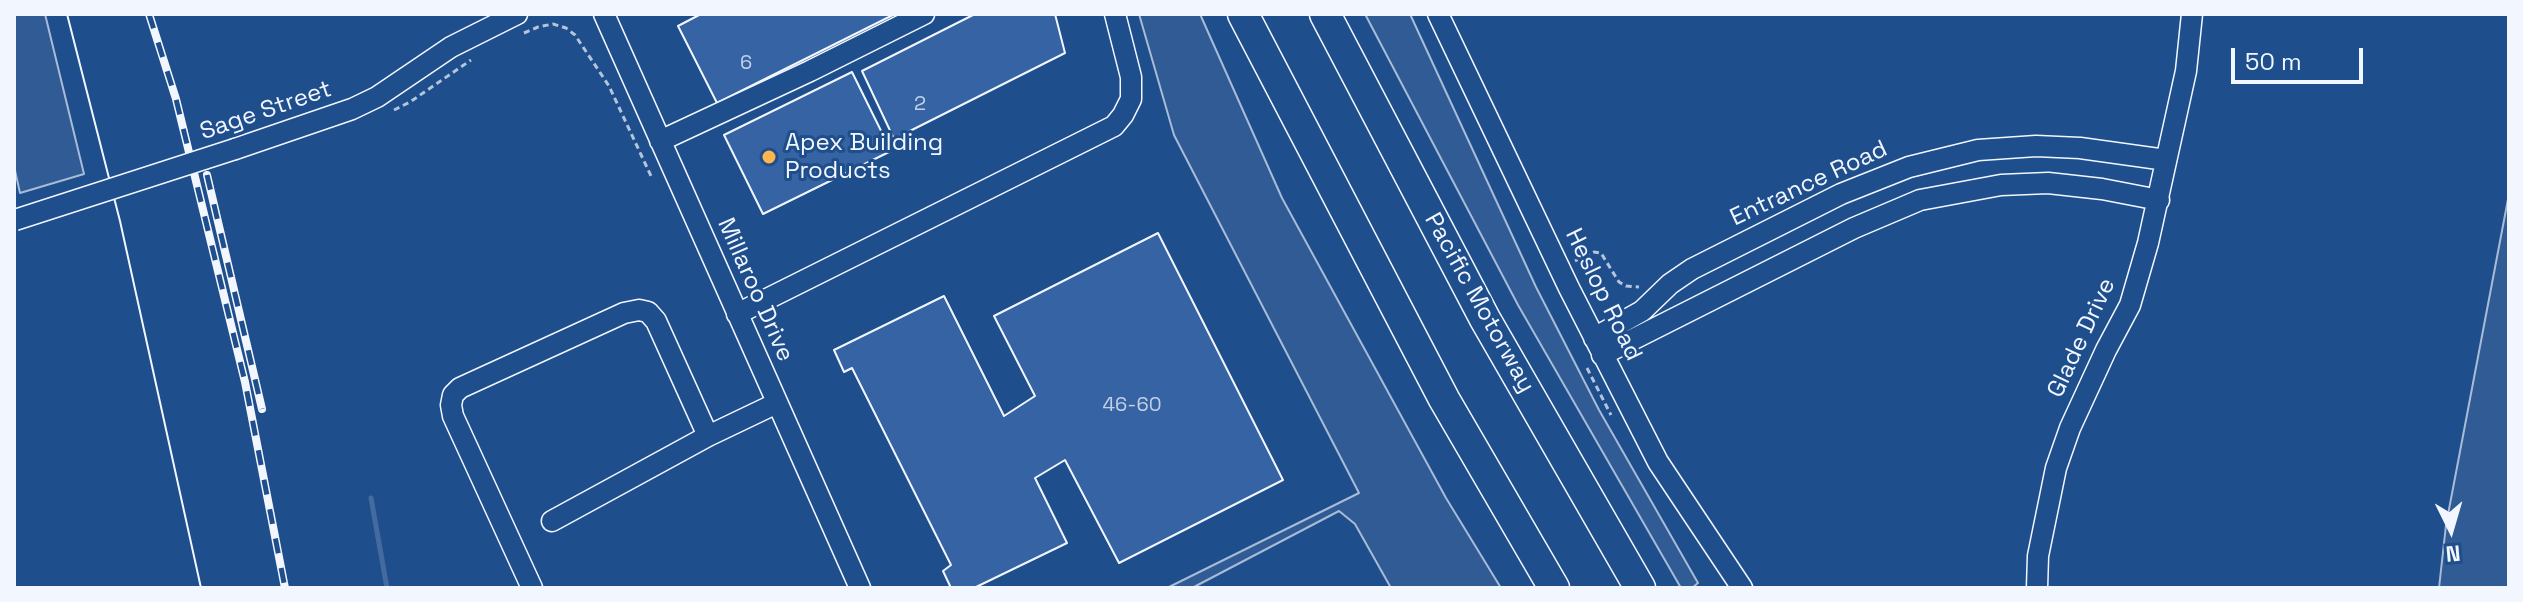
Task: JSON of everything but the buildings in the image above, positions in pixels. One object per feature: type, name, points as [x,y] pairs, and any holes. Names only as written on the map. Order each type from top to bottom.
[{"type":"highway","points":[[1243,14],[1444,399],[1554,588]]},
{"type":"highway","name":"Pacific Motorway","points":[[1325,14],[1485,319],[1640,588]]},
{"type":"street","points":[[660,141],[924,14]]},
{"type":"street","points":[[737,314],[1114,126],[1131,99],[1131,77],[1115,14]]},
{"type":"street","name":"Heslop Road","points":[[1438,14],[1598,347],[1658,462],[1742,588]]},
{"type":"street","name":"Glade Drive","points":[[2037,588],[2038,556],[2056,468],[2070,428],[2130,305],[2159,200],[2186,71],[2192,14]]},
{"type":"street","name":"Millaroo Drive","points":[[608,16],[660,141],[860,588]]},
{"type":"street","name":"Sage Street","points":[[15,220],[352,109],[401,83],[451,47],[521,23]]},
{"type":"street","name":"Entrance Road","points":[[1598,347],[1670,284],[1692,269],[1841,194],[1909,167],[1978,150],[2036,146],[2080,148],[2166,160]]},
{"type":"street","points":[[1909,167],[1920,200]]},
{"type":"street","points":[[1598,347],[1920,200],[1987,186],[2035,183],[2102,189],[2159,200]]},
{"type":"street","points":[[532,588],[453,416],[453,395],[460,388],[624,313],[639,310],[648,312],[656,321],[708,436]]},
{"type":"street","points":[[552,521],[708,436],[777,403]]},
{"type":"path","points":[[521,23],[538,27],[553,24],[575,35],[609,86],[651,176]]},
{"type":"path","points":[[384,115],[410,102],[474,58]]},
{"type":"shaded area","points":[[14,14],[45,14],[84,174],[20,193],[14,166]]},
{"type":"shaded area","points":[[1139,14],[1200,14],[1282,198],[1446,498],[1501,588],[1391,588],[1355,524],[1339,511],[1192,588],[1167,588],[1359,493],[1174,135]]},
{"type":"shaded area","points":[[1365,14],[1410,14],[1536,287],[1599,410],[1698,583],[1692,588],[1681,588],[1518,305]]},
{"type":"shaded area","points":[[2509,194],[2509,588],[2439,588],[2446,525]]},
{"type":"waterway","points":[[371,498],[387,588]]},
{"type":"tram line","points":[[67,14],[120,221],[201,588]]},
{"type":"railway","points":[[149,14],[176,99],[245,382],[285,588]]},
{"type":"railway","points":[[207,175],[262,409]]},
{"type":"place","name":"Apex Building Products","points":[[769,157]]}]
